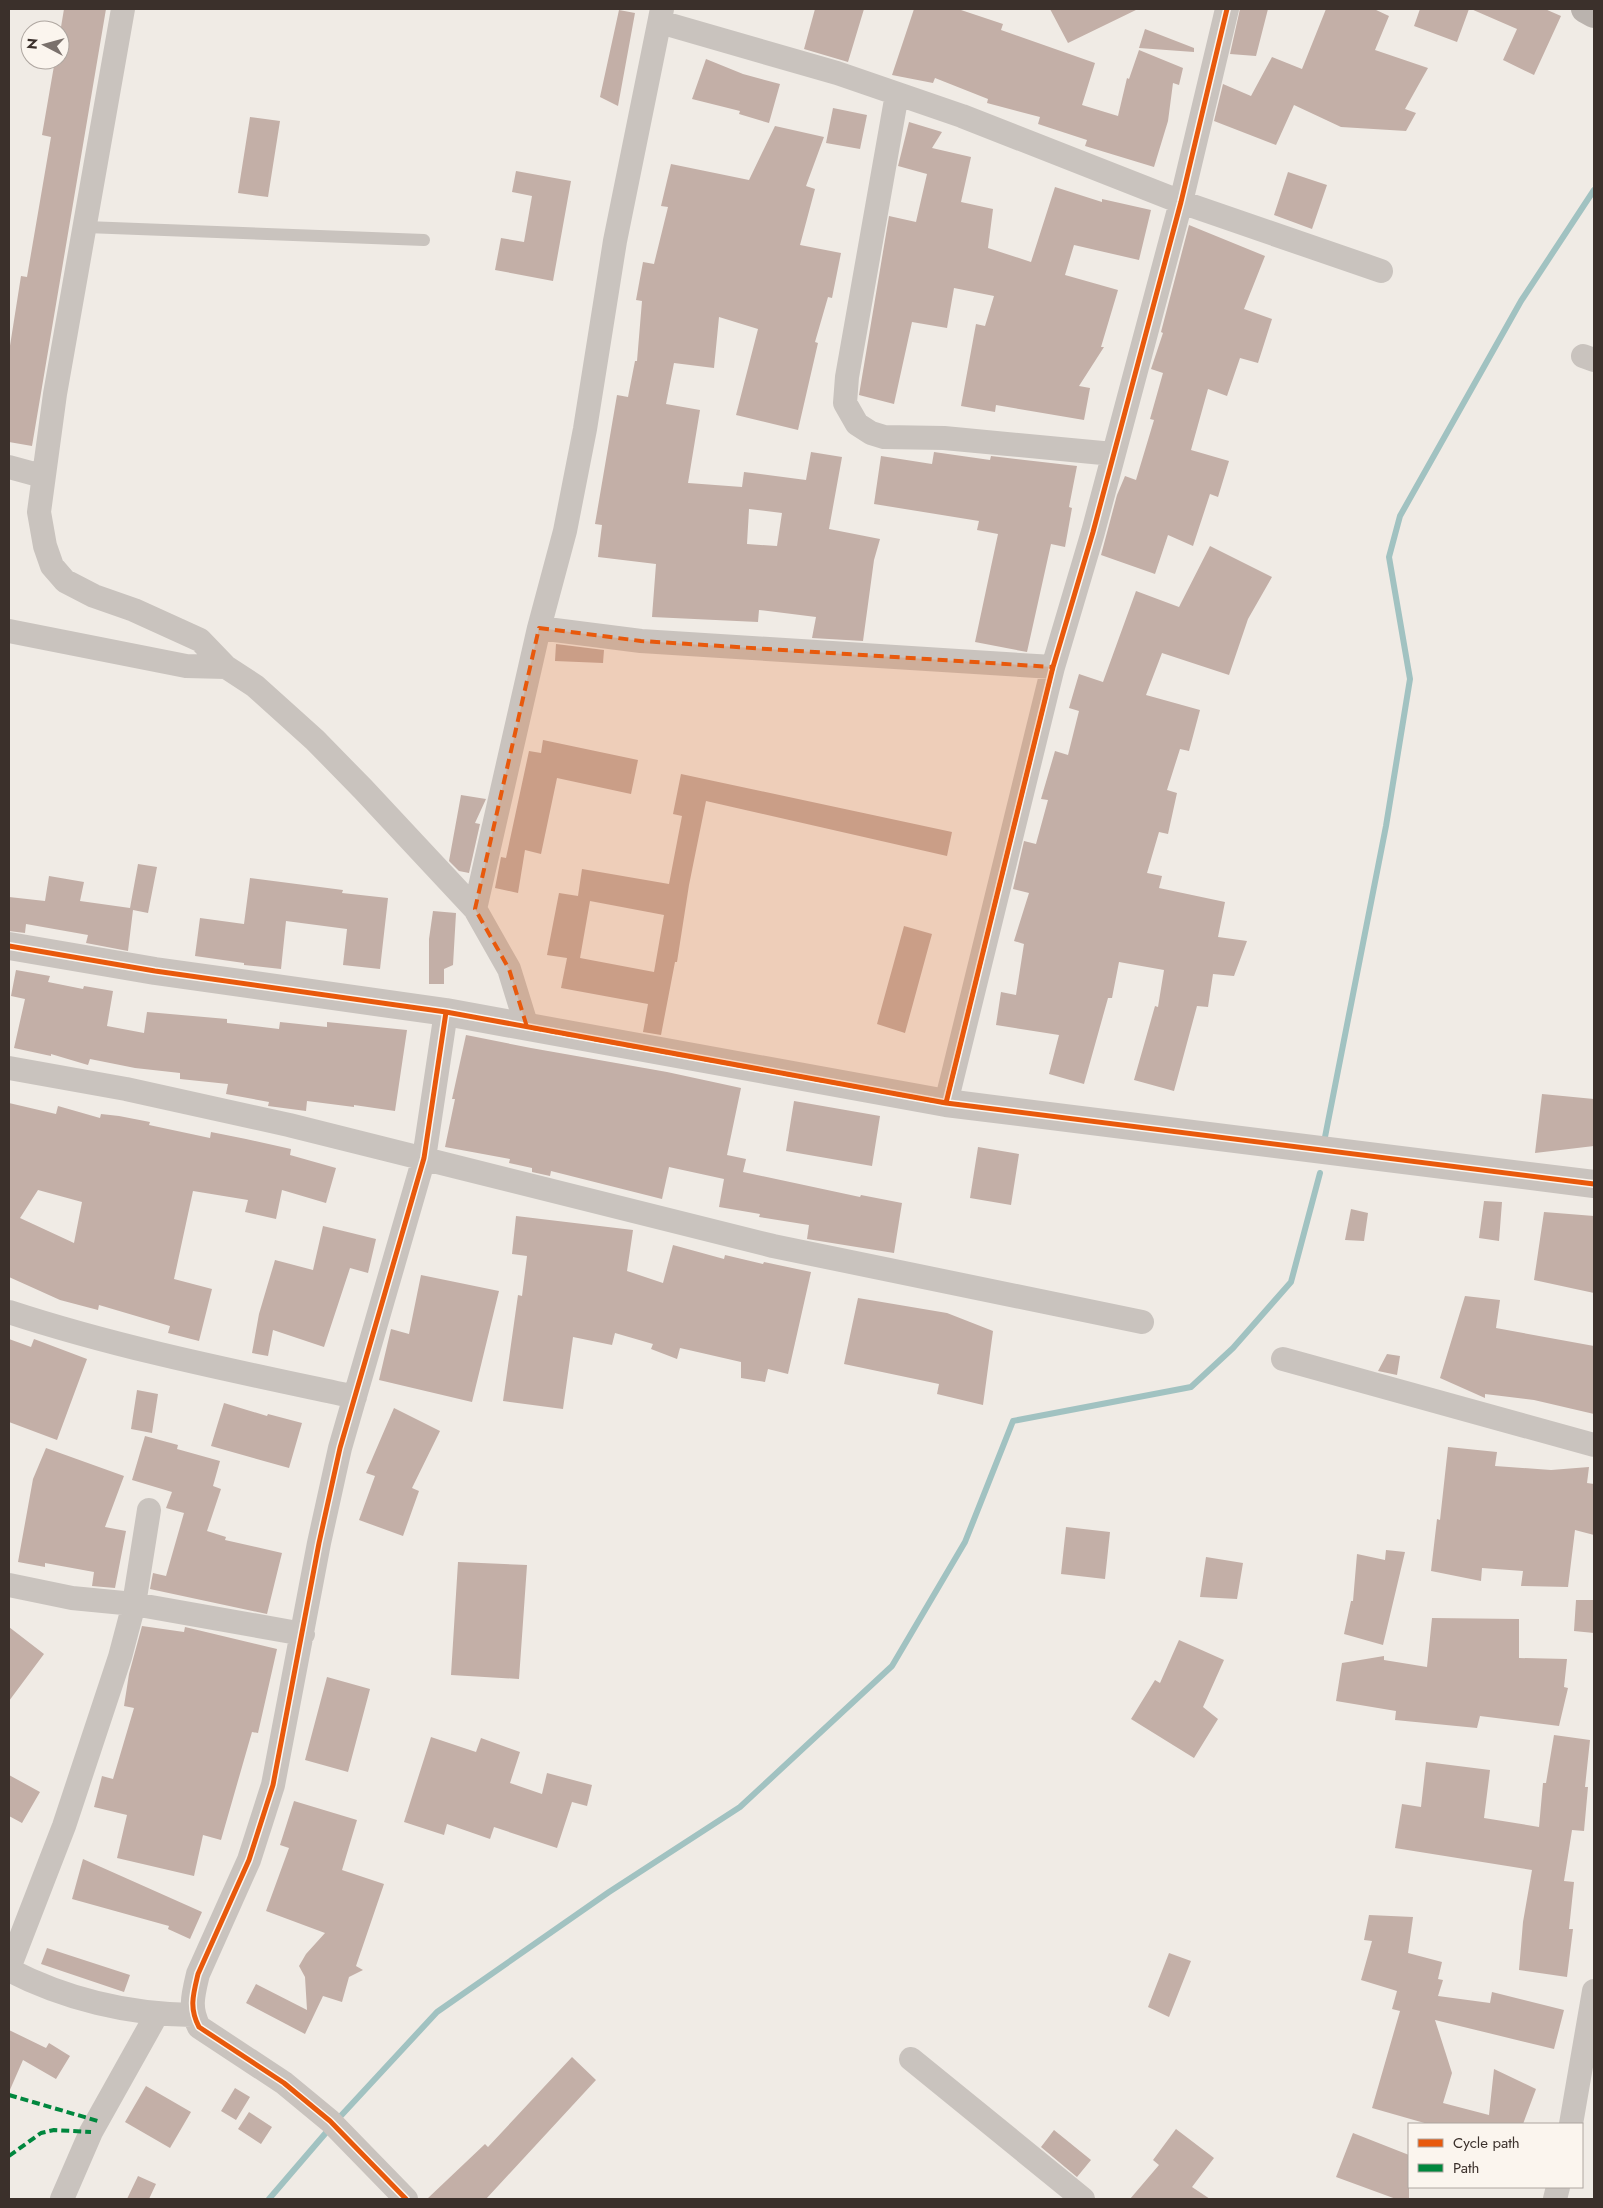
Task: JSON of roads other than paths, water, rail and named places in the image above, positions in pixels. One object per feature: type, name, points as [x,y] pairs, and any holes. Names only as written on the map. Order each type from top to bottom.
[{"type":"main road","points":[[1585,9],[1594,14]]},
{"type":"street","points":[[123,9],[42,476],[39,512],[45,546],[52,566],[65,581],[94,596],[134,610],[200,640],[226,667],[255,686],[315,740],[475,909],[509,969],[527,1027]]},
{"type":"street","points":[[946,1103],[1053,667],[1181,202],[1227,9]]},
{"type":"street","points":[[475,909],[539,628],[565,531],[615,241],[661,15],[962,116],[1181,202],[1381,271]]},
{"type":"street","points":[[897,94],[847,376],[845,404],[857,424],[871,433],[884,437],[944,438],[1113,454]]},
{"type":"street","points":[[9,467],[42,476]]},
{"type":"street","points":[[539,628],[641,641],[1053,667]]},
{"type":"street","points":[[9,631],[186,666],[226,667]]},
{"type":"street","points":[[9,946],[155,971],[446,1012],[946,1103],[1594,1184]]},
{"type":"street","points":[[406,2199],[330,2120],[284,2083],[199,2028],[192,2014],[193,1994],[198,1974],[249,1860],[273,1785],[319,1543],[340,1448],[424,1158],[446,1012]]},
{"type":"street","points":[[9,1068],[126,1089],[290,1125],[773,1246],[1142,1322]]},
{"type":"street","points":[[9,1312],[72,1333],[150,1353],[355,1397]]},
{"type":"street","points":[[1283,1359],[1594,1445]]},
{"type":"street","points":[[149,1510],[134,1604],[120,1657],[83,1773],[9,1969],[69,1996],[157,2014],[192,2014]]},
{"type":"street","points":[[9,1585],[72,1598],[134,1604],[303,1634]]},
{"type":"street","points":[[1571,2123],[1594,1991]]},
{"type":"street","points":[[62,2199],[91,2132],[157,2014]]},
{"type":"street","points":[[911,2059],[1083,2199]]},
{"type":"lane","points":[[86,227],[424,240]]},
{"type":"waterway","points":[[1325,1137],[1386,826],[1410,679],[1389,557],[1400,516],[1521,301],[1594,190]]},
{"type":"waterway","points":[[337,2120],[437,2012],[609,1892],[740,1807],[892,1666],[965,1542],[1013,1421],[1191,1387],[1233,1348],[1291,1282],[1320,1173]]},
{"type":"waterway","points":[[269,2199],[330,2128]]}]
